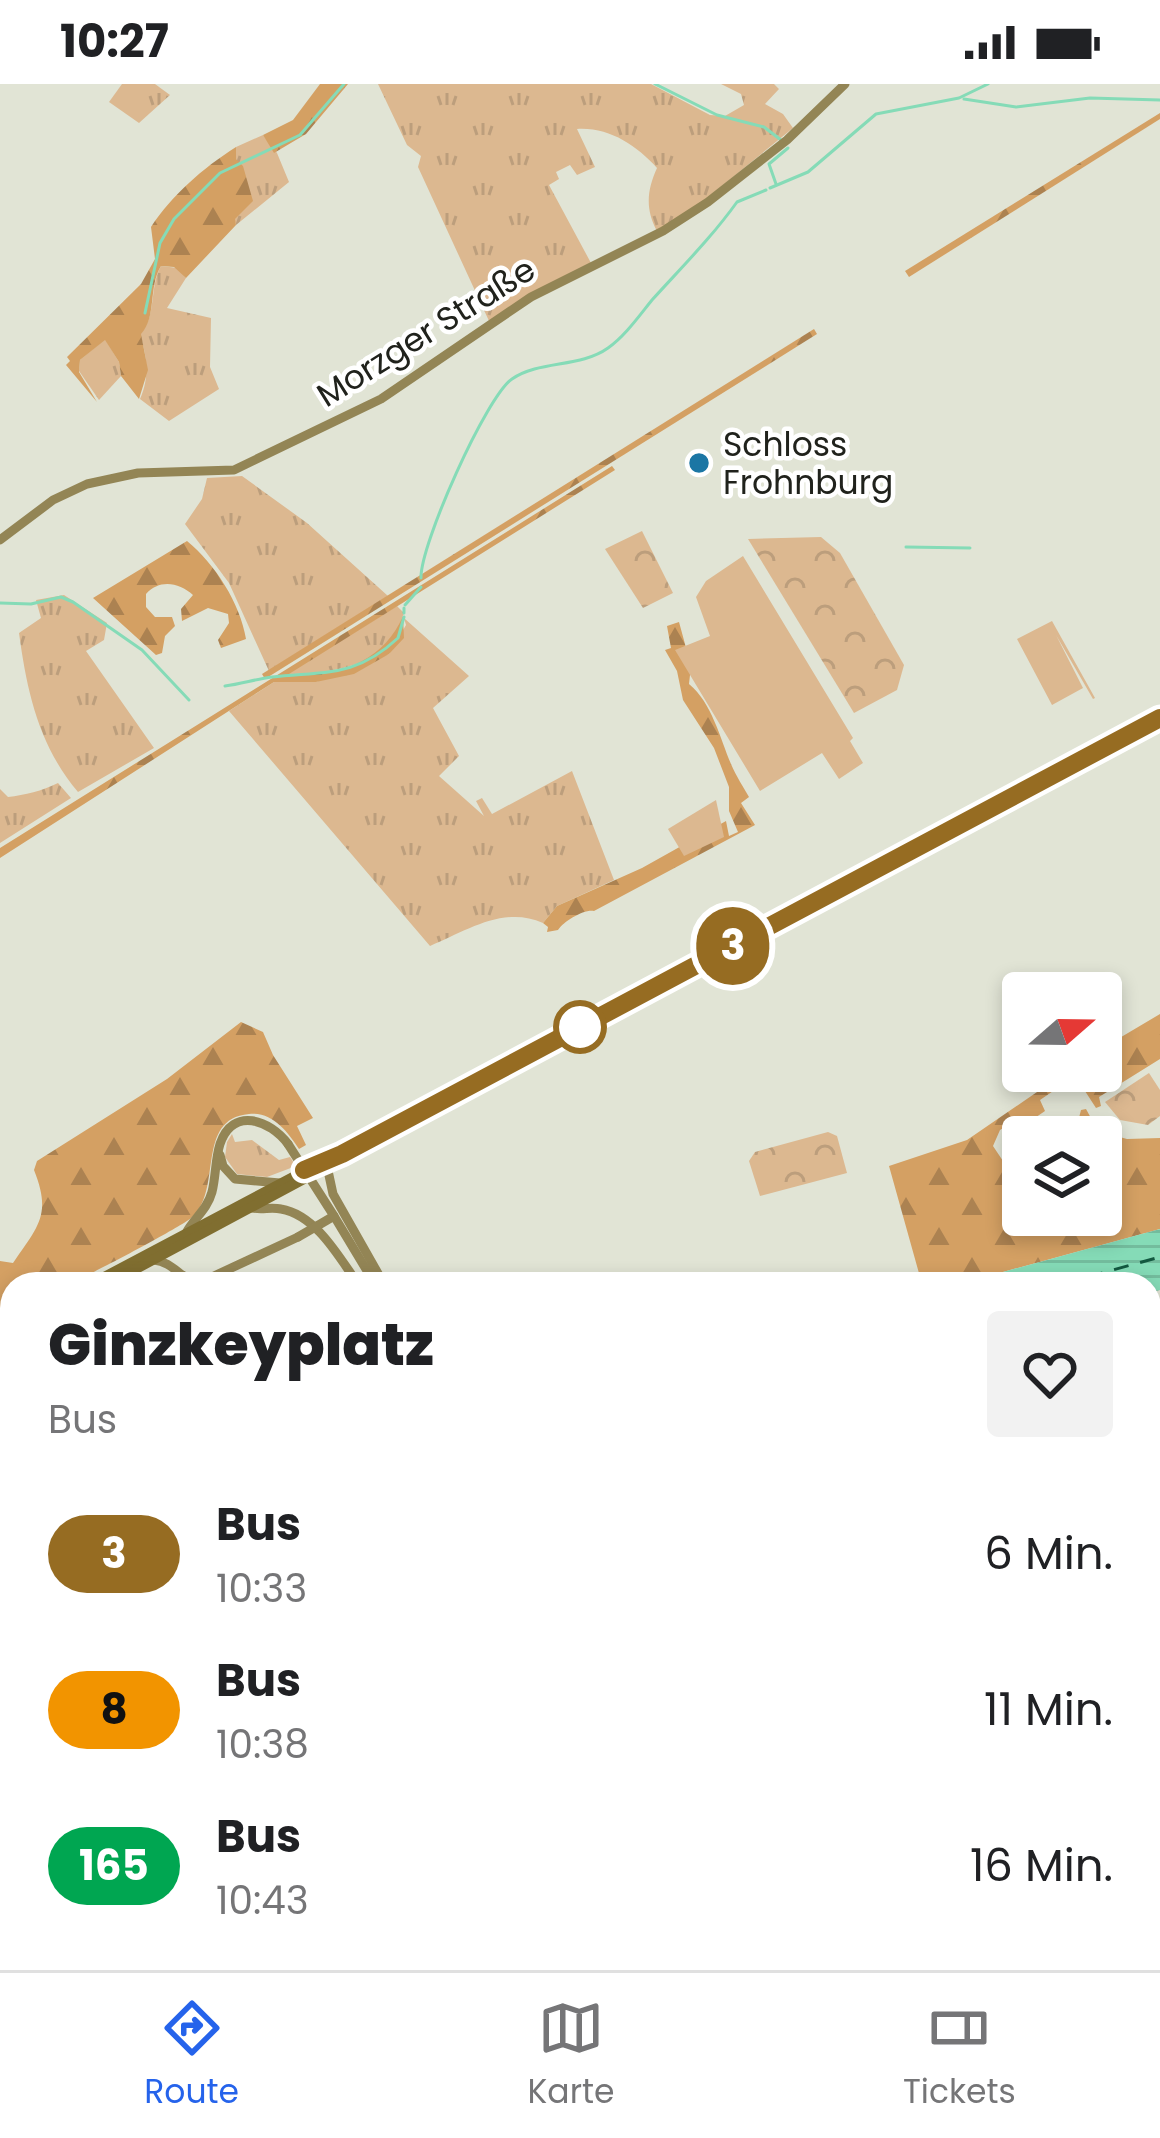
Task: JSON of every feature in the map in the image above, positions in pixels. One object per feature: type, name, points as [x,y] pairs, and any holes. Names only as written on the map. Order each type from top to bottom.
[{"type":"main road","points":[[116,1272],[252,1208],[342,1154],[1160,718]]},
{"type":"main road","points":[[131,1272],[280,1183],[342,1154]]},
{"type":"street","name":"Morzger Straße","points":[[0,540],[53,500],[87,484],[138,472],[234,470],[381,399],[523,302],[656,235],[708,202],[787,140],[845,84]]},
{"type":"street","points":[[154,1260],[181,1271],[186,1238],[208,1202],[219,1150],[228,1130],[248,1120],[269,1124],[288,1144],[368,1272]]},
{"type":"street","points":[[219,1150],[223,1166],[235,1179],[280,1183]]},
{"type":"street","points":[[327,1166],[333,1194],[378,1272]]},
{"type":"street","points":[[252,1208],[276,1208],[301,1216],[349,1272]]},
{"type":"street","points":[[226,1272],[334,1216]]},
{"type":"green space","points":[[122,84],[155,84],[170,95],[139,123],[109,102]]},
{"type":"green space","points":[[320,84],[348,84],[306,134],[274,153],[263,135],[293,120]]},
{"type":"green space","points":[[378,84],[651,84],[710,115],[725,116],[744,105],[741,94],[721,84],[774,84],[779,89],[765,104],[783,114],[793,128],[701,203],[657,231],[649,200],[657,168],[621,139],[577,129],[595,167],[577,175],[570,165],[556,172],[559,179],[549,185],[591,263],[489,321],[418,167],[421,156],[407,145]]},
{"type":"green space","points":[[1160,113],[1160,119],[909,277],[905,271]]},
{"type":"green space","points":[[263,135],[289,182],[236,225],[234,219],[252,201],[236,147]]},
{"type":"green space","points":[[236,147],[236,159],[243,166],[253,201],[186,278],[174,267],[161,266],[141,334],[148,370],[139,399],[121,376],[119,362],[105,340],[80,360],[79,372],[97,402],[66,365],[67,357],[141,284],[155,259],[151,227],[159,215],[189,183]]},
{"type":"green space","points":[[161,266],[178,268],[186,278],[167,308],[211,318],[210,367],[219,389],[169,421],[140,399],[146,367],[140,334],[149,319]]},
{"type":"green space","points":[[814,329],[817,334],[265,679],[262,674]]},
{"type":"green space","points":[[105,339],[119,362],[121,376],[99,400],[79,371],[80,360]]},
{"type":"green space","points":[[612,466],[615,470],[289,674],[325,673],[357,664],[384,645],[403,616],[404,638],[389,654],[354,674],[316,682],[274,682],[0,858],[0,848]]},
{"type":"green space","points":[[242,476],[307,523],[388,596],[269,671],[229,583],[185,524],[202,499],[207,478]]},
{"type":"green space","points":[[642,531],[673,593],[643,608],[605,549]]},
{"type":"green space","points":[[821,537],[840,553],[904,665],[897,690],[854,713],[748,539]]},
{"type":"green space","points":[[187,541],[225,585],[246,639],[221,648],[218,640],[229,623],[228,614],[208,608],[182,621],[181,609],[193,595],[182,587],[163,584],[146,594],[146,607],[155,617],[172,617],[175,626],[165,636],[162,653],[156,655],[93,598]]},
{"type":"green space","points":[[743,556],[853,738],[850,741],[863,763],[839,779],[822,753],[760,791],[675,650],[710,636],[696,597],[706,581]]},
{"type":"green space","points":[[64,595],[107,623],[104,640],[86,651],[154,748],[78,792],[44,737],[19,633],[41,618],[36,600]]},
{"type":"green space","points":[[397,606],[404,613],[396,635],[370,658],[329,671],[287,674]]},
{"type":"green space","points":[[404,618],[469,676],[433,708],[459,756],[439,776],[484,816],[476,801],[482,798],[492,814],[572,771],[614,880],[557,906],[543,923],[500,918],[430,946],[229,711],[274,682],[316,682],[389,654],[406,625]]},
{"type":"green space","points":[[1052,621],[1095,698],[1056,635],[1083,688],[1052,705],[1017,639]]},
{"type":"green space","points":[[679,622],[691,666],[689,684],[714,721],[749,797],[741,803],[755,825],[547,932],[543,923],[557,906],[642,868],[726,821],[729,836],[738,832],[729,811],[729,787],[714,748],[683,700],[677,671],[665,650],[671,648],[667,626]]},
{"type":"green space","points":[[58,783],[71,798],[0,843],[0,789],[8,797]]},
{"type":"green space","points":[[716,800],[724,837],[684,856],[668,829]]},
{"type":"green space","points":[[1160,1014],[1160,1059],[1122,1083],[1122,1037]]},
{"type":"green space","points":[[241,1022],[263,1032],[313,1118],[297,1126],[306,1145],[299,1149],[265,1116],[232,1119],[215,1142],[206,1191],[191,1218],[92,1272],[0,1272],[0,1261],[13,1263],[40,1220],[37,1161],[167,1079]]},
{"type":"green space","points":[[1149,1073],[1160,1090],[1160,1116],[1148,1125],[1122,1120],[1105,1102]]},
{"type":"green space","points":[[1037,1092],[1052,1092],[1040,1100],[1045,1111],[1038,1116],[1002,1116],[1002,1129],[993,1146],[1002,1160],[1002,1236],[1122,1236],[1122,1138],[1160,1138],[1160,1229],[1003,1272],[919,1272],[889,1166],[967,1140]]},
{"type":"green space","points":[[1086,1092],[1107,1092],[1099,1097],[1101,1106],[1096,1108]]},
{"type":"green space","points":[[828,1132],[837,1136],[847,1173],[760,1196],[749,1161],[755,1152]]},
{"type":"green space","points":[[232,1134],[235,1142],[252,1140],[279,1160],[290,1157],[296,1166],[267,1177],[237,1174],[225,1157]]},
{"type":"shaded area","points":[[1160,1229],[1160,1272],[1003,1272]]},
{"type":"waterway","points":[[145,313],[160,243],[174,219],[220,173],[300,135],[344,84]]},
{"type":"waterway","points":[[655,84],[717,115],[764,127],[781,140]]},
{"type":"waterway","points":[[770,188],[808,172],[876,114],[959,98],[988,84]]},
{"type":"waterway","points":[[964,99],[1016,107],[1090,98],[1160,100]]},
{"type":"waterway","points":[[776,184],[769,164],[788,148]]},
{"type":"waterway","points":[[421,578],[442,505],[501,391],[523,373],[585,359],[608,348],[737,202],[766,190]]},
{"type":"waterway","points":[[906,547],[970,548]]},
{"type":"waterway","points":[[405,605],[421,587]]},
{"type":"waterway","points":[[0,603],[31,604],[61,597],[73,602],[142,650],[189,700]]},
{"type":"waterway","points":[[404,608],[404,613]]},
{"type":"waterway","points":[[225,686],[353,666],[398,638],[404,617]]},
{"type":"ferry route","points":[[1106,1272],[1160,1257]]},
{"type":"bus line","name":"3","points":[[304,1170],[1160,718]]},
{"type":"place","name":"Schloss Frohnburg","points":[[699,463]]}]
